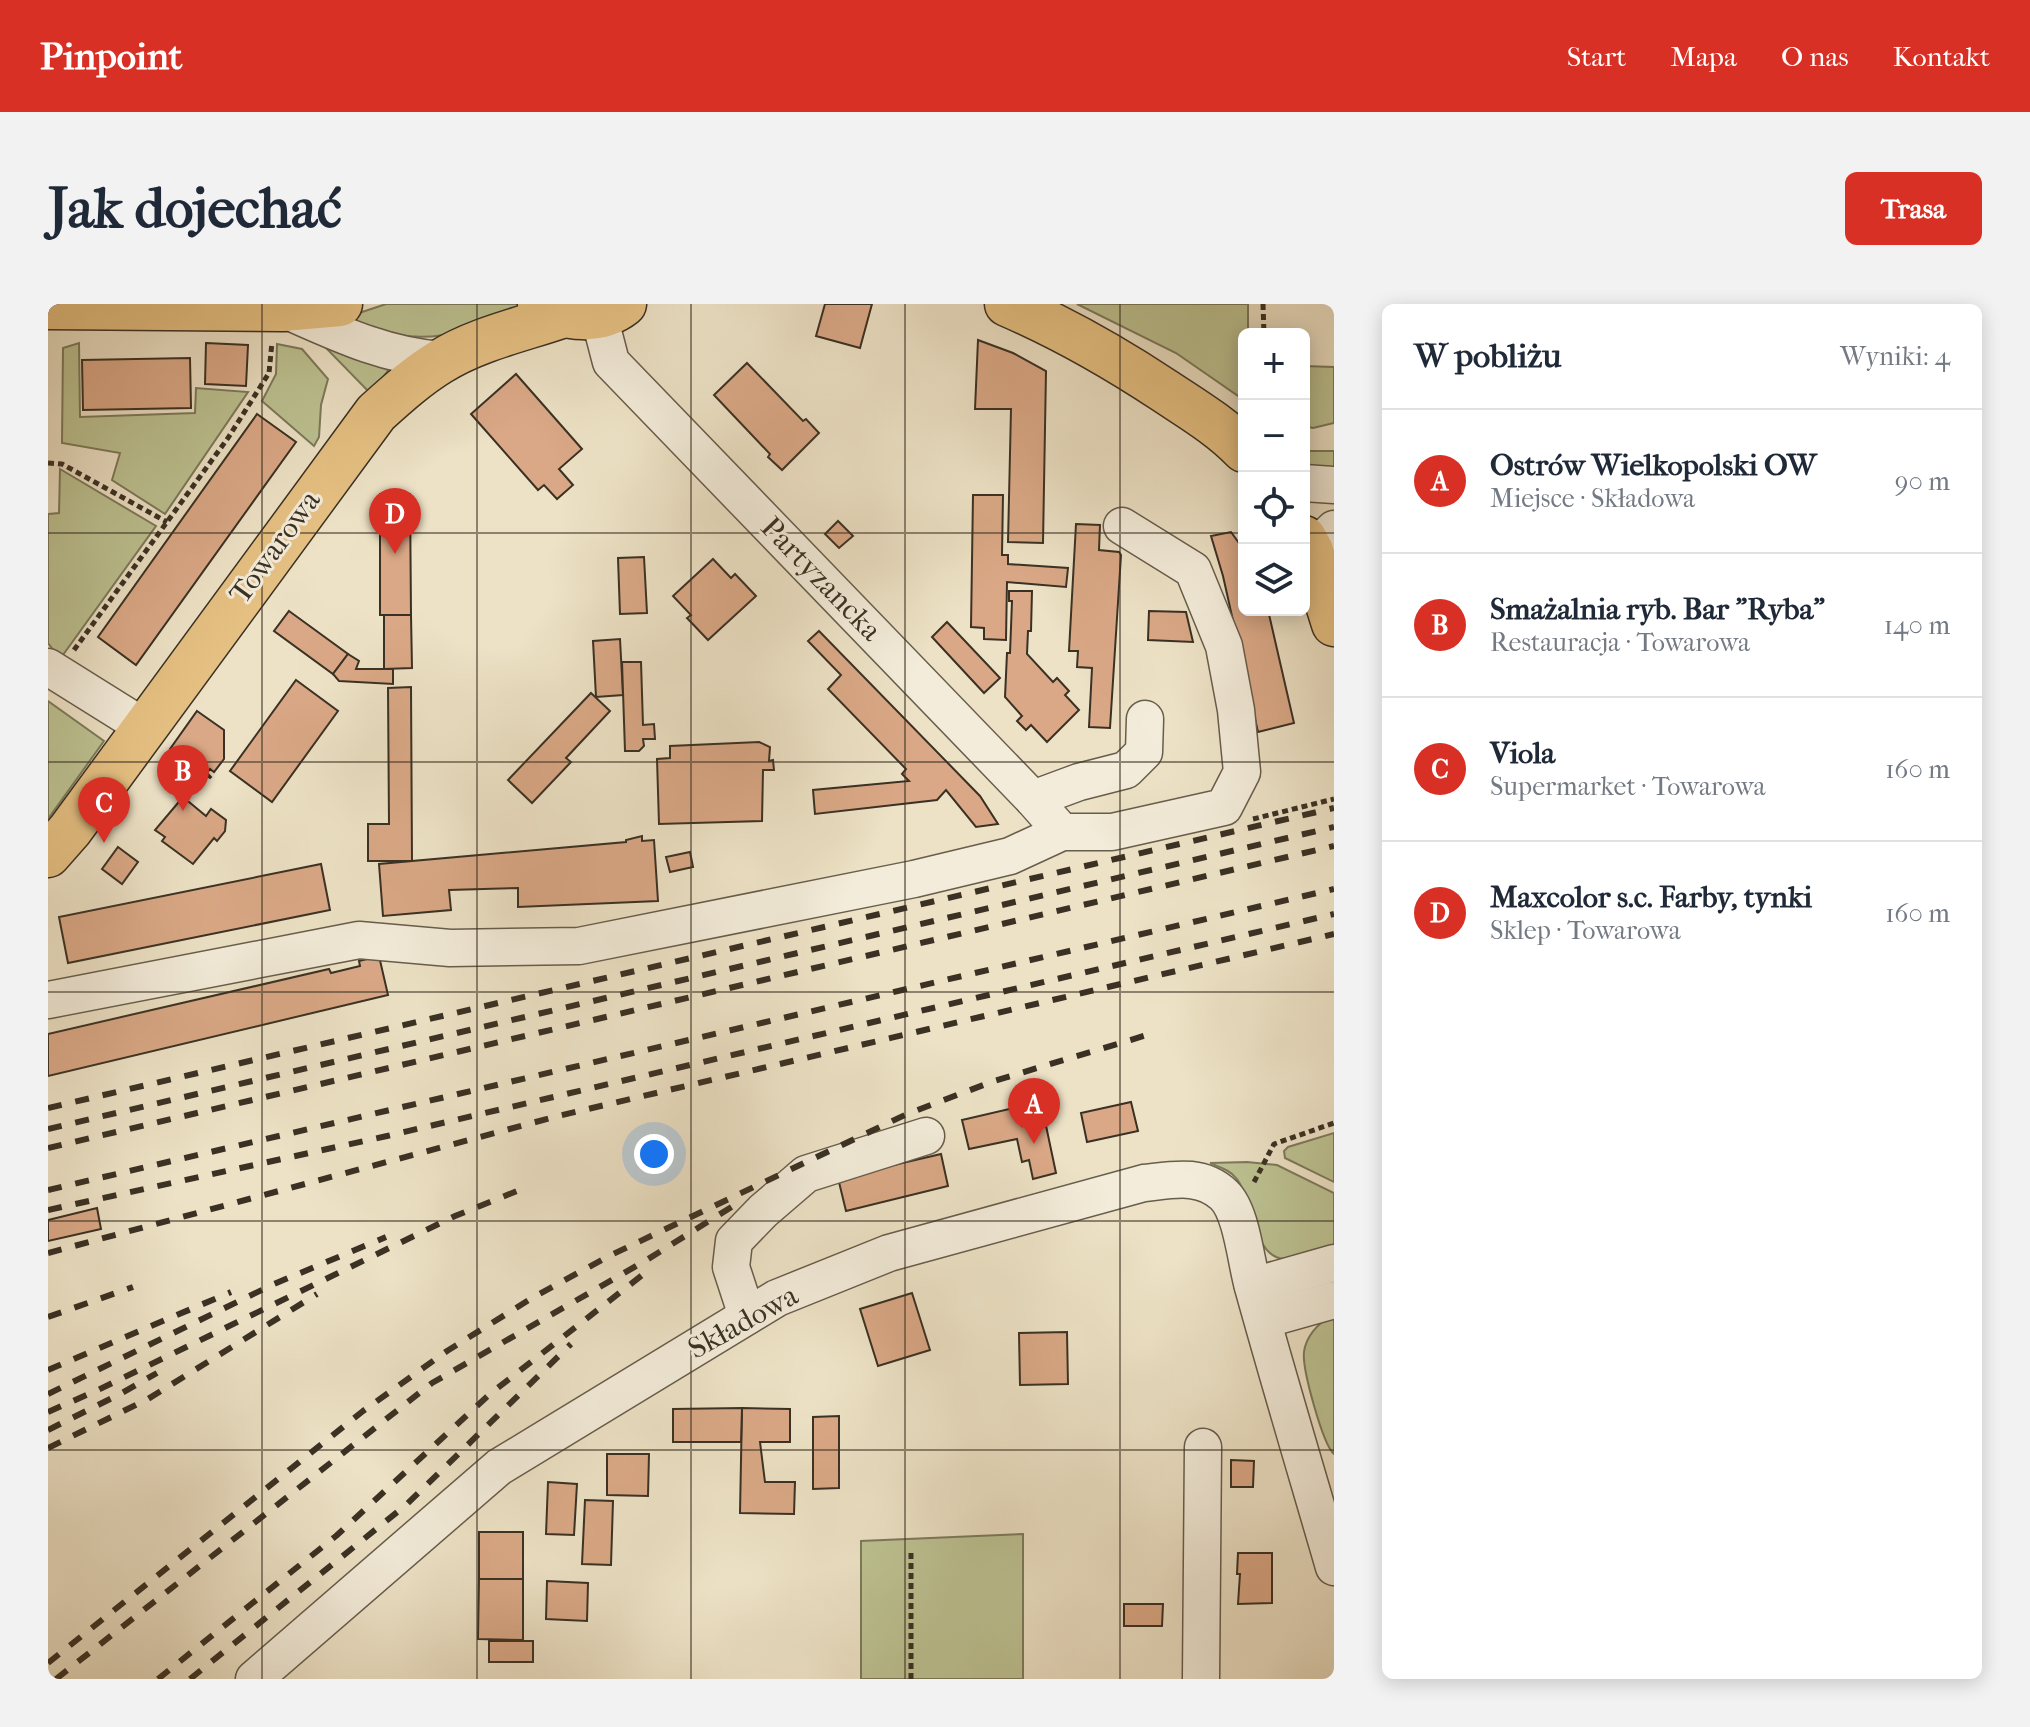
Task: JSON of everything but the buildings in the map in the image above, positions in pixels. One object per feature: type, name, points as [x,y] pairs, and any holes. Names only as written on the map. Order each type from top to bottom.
[{"type":"main road","points":[[48,307],[278,324],[340,304]]},
{"type":"main road","points":[[1007,304],[1075,335],[1111,356],[1207,418],[1238,445]]},
{"type":"main road","name":"Towarowa","points":[[48,855],[70,830],[376,413],[404,387],[442,360],[489,340],[582,310]]},
{"type":"main road","points":[[1316,539],[1334,623]]},
{"type":"street","name":"Partyzancka","points":[[582,310],[611,362],[1062,832]]},
{"type":"street","points":[[278,324],[412,358],[442,360]]},
{"type":"street","points":[[1310,483],[1334,485]]},
{"type":"street","points":[[48,1000],[359,940],[450,948],[579,946],[941,873],[1010,856],[1062,832],[1112,832],[1224,807],[1242,772],[1236,710],[1224,646],[1193,570],[1122,526]]},
{"type":"street","points":[[53,670],[144,727]]},
{"type":"street","points":[[1033,799],[1079,782],[1126,770],[1144,752],[1145,719]]},
{"type":"street","points":[[747,1316],[731,1267],[734,1241],[763,1211],[806,1174],[926,1136]]},
{"type":"street","name":"Składowa","points":[[254,1679],[499,1467],[777,1298],[889,1253],[1144,1183],[1179,1179],[1205,1181],[1226,1196],[1236,1217],[1334,1567]]},
{"type":"street","points":[[1258,1303],[1334,1263]]},
{"type":"street","points":[[1258,1303],[1334,1300]]},
{"type":"street","points":[[1201,1679],[1203,1447]]},
{"type":"path","points":[[1263,304],[1264,328]]},
{"type":"path","points":[[53,670],[228,438],[269,373],[278,324]]},
{"type":"path","points":[[48,463],[62,464],[167,522]]},
{"type":"path","points":[[1266,1158],[1274,1144],[1334,1123]]},
{"type":"path","points":[[911,1553],[911,1679]]},
{"type":"green space","points":[[386,304],[520,304],[521,310],[450,334],[414,337],[364,325],[347,317]]},
{"type":"green space","points":[[1077,304],[1248,304],[1248,328],[1238,328],[1238,396],[1176,353]]},
{"type":"green space","points":[[79,343],[80,417],[195,413],[196,388],[248,392],[165,514],[112,480],[120,453],[62,443],[63,348]]},
{"type":"green space","points":[[277,344],[302,349],[328,379],[321,405],[319,437],[314,446],[262,401],[276,374]]},
{"type":"green space","points":[[326,348],[383,363],[388,371],[370,393]]},
{"type":"green space","points":[[1310,366],[1334,367],[1334,423],[1310,427]]},
{"type":"green space","points":[[1310,451],[1334,451],[1334,474],[1310,472]]},
{"type":"green space","points":[[60,469],[156,526],[60,659],[48,643],[48,514],[59,513]]},
{"type":"green space","points":[[48,701],[104,741],[48,819]]},
{"type":"green space","points":[[1334,1133],[1334,1182],[1285,1158],[1284,1151],[1288,1147]]},
{"type":"green space","points":[[1210,1163],[1277,1165],[1334,1193],[1334,1252],[1285,1259],[1274,1256],[1266,1249],[1259,1238],[1242,1187],[1228,1171]]},
{"type":"green space","points":[[1334,1313],[1334,1454],[1324,1437],[1314,1406],[1304,1352],[1314,1330]]},
{"type":"green space","points":[[1023,1534],[1023,1679],[861,1679],[861,1541]]},
{"type":"railway","points":[[48,1108],[1334,808]]},
{"type":"railway","points":[[48,1129],[1334,827]]},
{"type":"railway","points":[[48,1148],[1334,846]]},
{"type":"railway","points":[[48,1190],[1334,889]]},
{"type":"railway","points":[[48,1210],[387,1136],[1334,914]]},
{"type":"railway","points":[[48,1253],[558,1116],[1334,934]]},
{"type":"railway","points":[[48,1663],[363,1411],[447,1351],[532,1298],[609,1256],[907,1114],[994,1081],[1147,1035]]},
{"type":"railway","points":[[48,1412],[455,1216],[517,1191]]},
{"type":"railway","points":[[56,1679],[432,1383],[645,1261],[733,1206]]},
{"type":"railway","points":[[48,1394],[274,1284],[386,1237]]},
{"type":"railway","points":[[158,1679],[336,1536],[490,1394],[650,1269]]},
{"type":"railway","points":[[48,1317],[133,1287]]},
{"type":"railway","points":[[48,1370],[231,1292]]},
{"type":"railway","points":[[48,1448],[148,1399],[317,1294]]},
{"type":"railway","points":[[190,1679],[406,1505],[571,1344]]},
{"type":"railway","points":[[48,1430],[157,1373]]},
{"type":"place","name":"Maxcolor s.c. Farby, tynki","points":[[395,554]]},
{"type":"place","name":"Smażalnia ryb. Bar \"Ryba\"","points":[[183,811]]},
{"type":"place","name":"Viola","points":[[104,843]]},
{"type":"place","name":"Ostrów Wielkopolski OW","points":[[1034,1144]]}]
